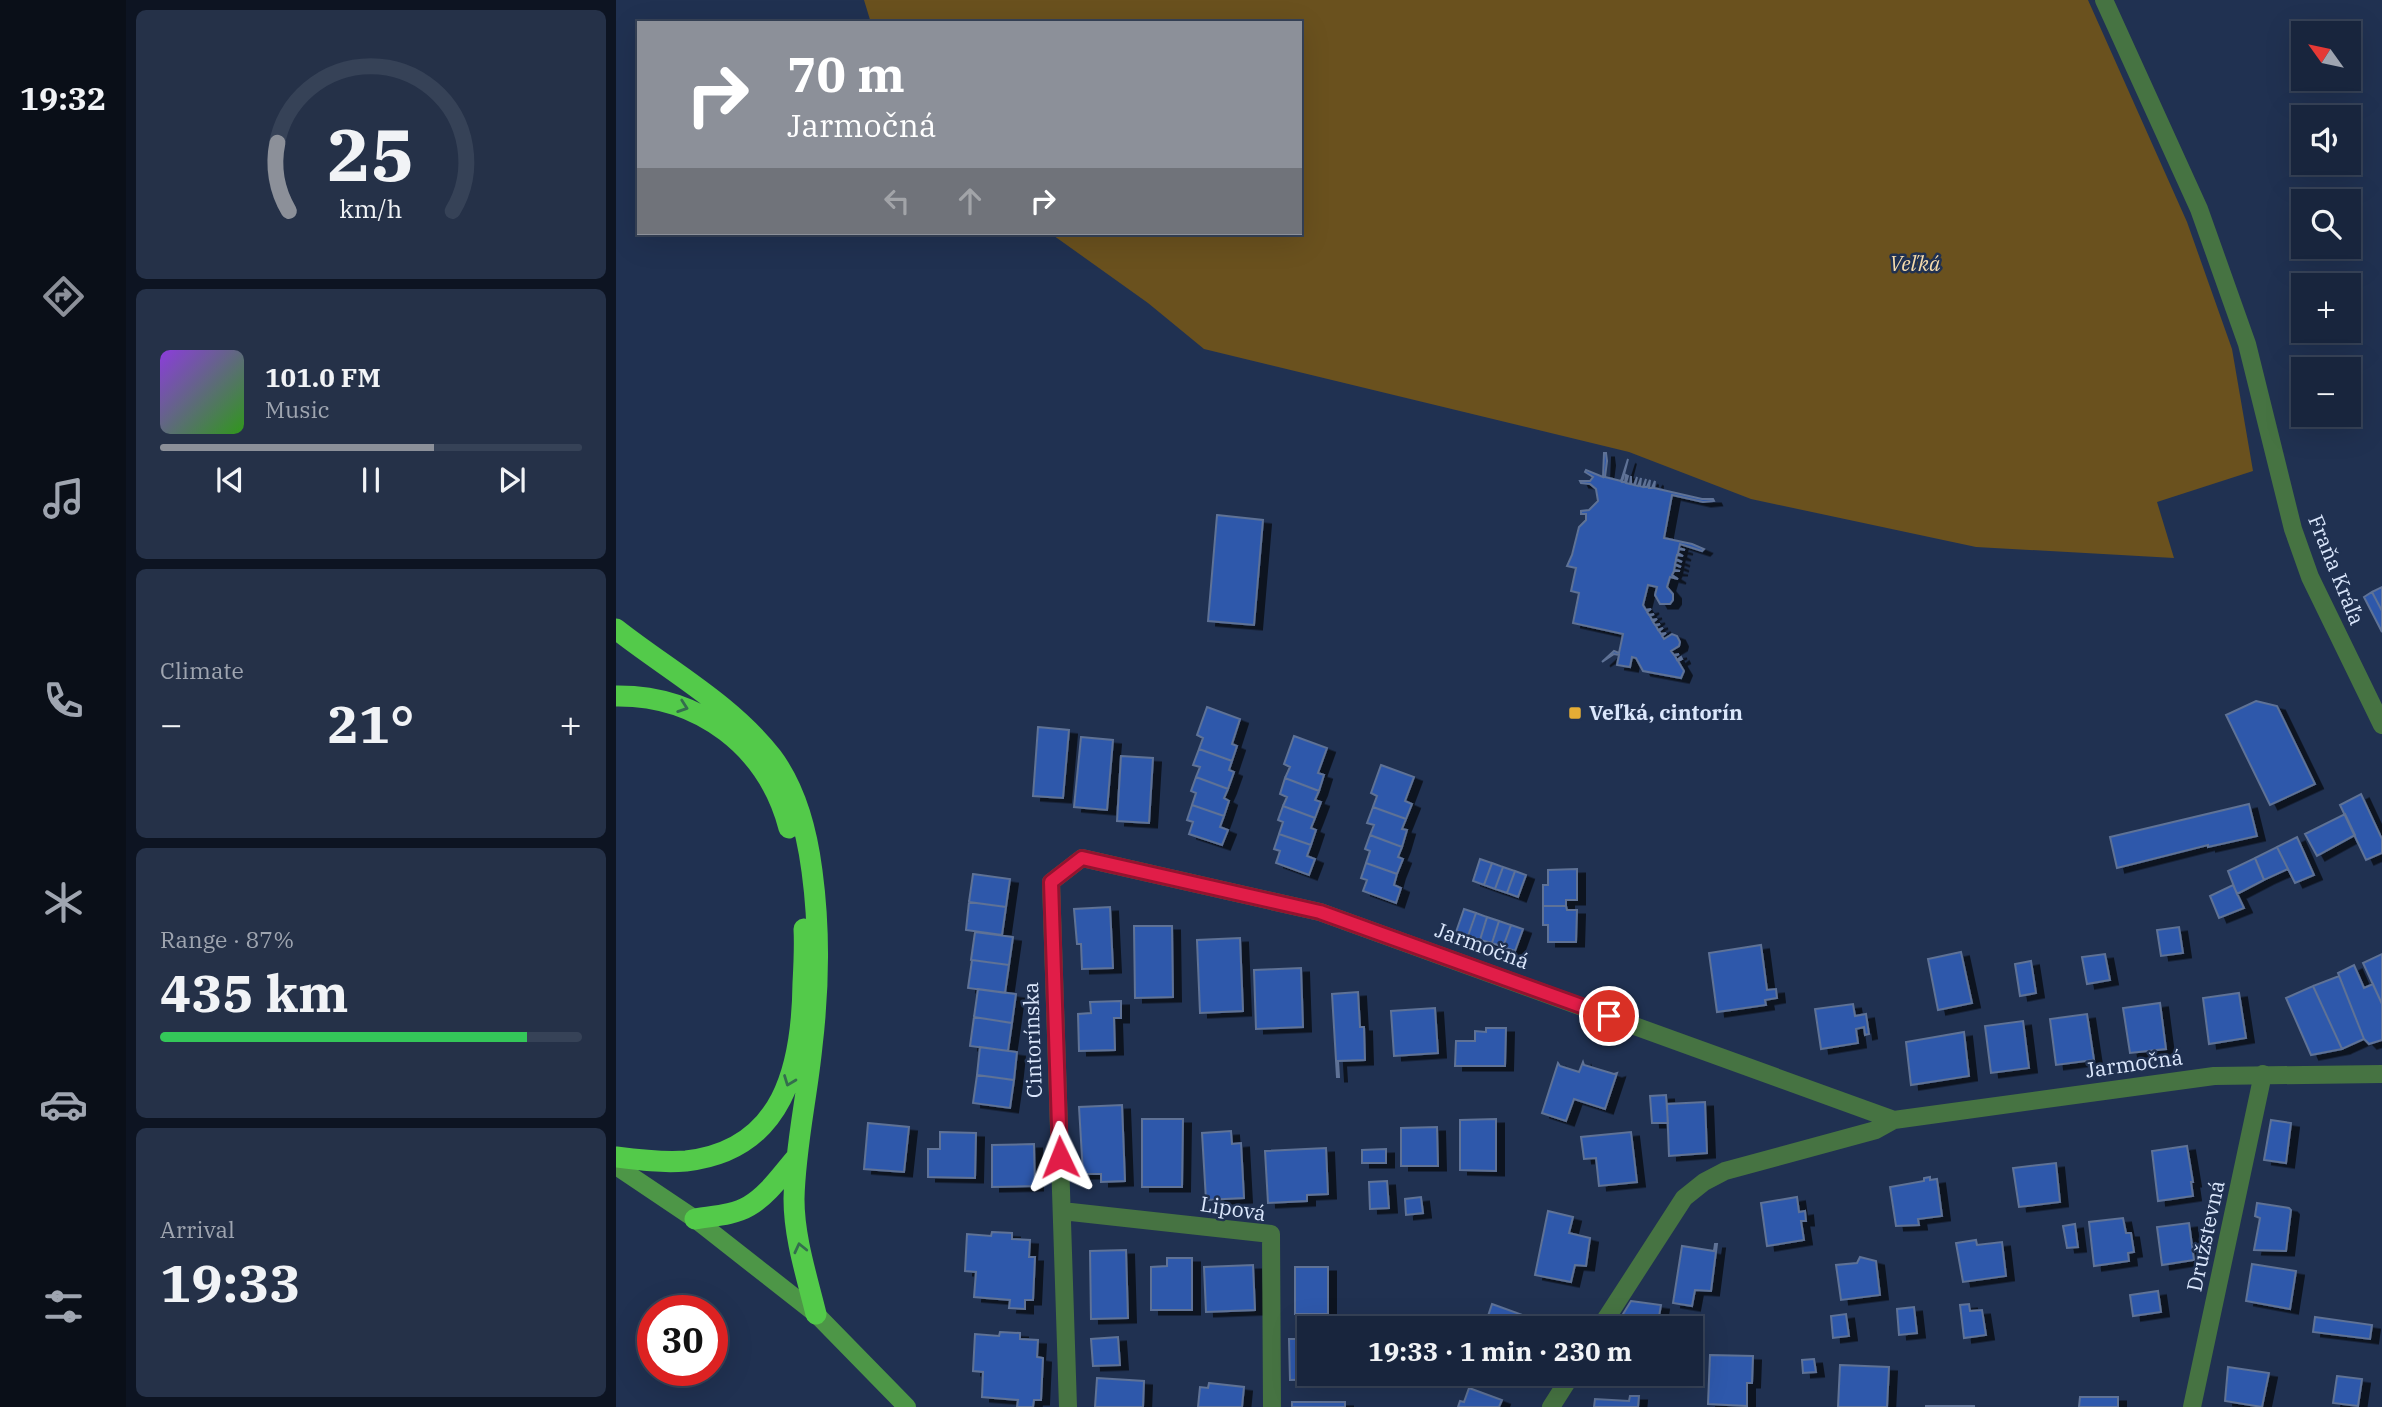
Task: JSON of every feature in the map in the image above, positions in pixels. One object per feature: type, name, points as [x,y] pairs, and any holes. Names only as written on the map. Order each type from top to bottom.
[{"type":"highway","points":[[616,629],[733,717],[754,736],[773,759],[790,788],[802,823],[814,890],[819,973],[812,1048],[796,1158],[794,1202],[798,1237],[816,1314]]},
{"type":"highway","points":[[616,696],[661,699],[699,712],[744,747],[777,795],[788,824],[796,860],[804,934],[803,1007],[799,1047],[791,1078],[780,1103],[763,1125],[743,1142],[717,1153],[687,1160],[653,1161],[616,1157]]},
{"type":"highway","points":[[695,1219],[748,1207],[764,1194],[796,1158]]},
{"type":"main road","points":[[616,1166],[695,1219],[816,1314],[907,1407]]},
{"type":"street","name":"Fraňa Kráľa","points":[[2104,0],[2199,209],[2247,344],[2293,529],[2310,577],[2382,725]]},
{"type":"street","name":"Jarmočná","points":[[1051,882],[1082,858],[1320,912],[1894,1120]]},
{"type":"street","name":"Cintorínska","points":[[1051,882],[1068,1407]]},
{"type":"street","name":"Družstevná","points":[[2192,1407],[2263,1074]]},
{"type":"street","name":"Jarmočná","points":[[1608,1316],[1684,1198],[1704,1182],[1725,1171],[1876,1130],[1894,1120],[2214,1076],[2382,1074]]},
{"type":"street","name":"Lipová","points":[[1062,1212],[1270,1234],[1272,1407]]},
{"type":"street","points":[[1551,1407],[1564,1386]]},
{"type":"green space","name":"Veľká","points":[[864,0],[2088,0],[2187,222],[2232,349],[2253,471],[2157,502],[2174,558],[1976,547],[1751,499],[1629,452],[1204,349],[1148,303],[1053,235],[1302,235],[1302,21],[870,21]]},
{"type":"building","points":[[1604,453],[1607,461],[1605,477],[1621,481],[1628,459],[1622,482],[1625,482],[1626,475],[1626,483],[1630,484],[1631,476],[1631,484],[1634,485],[1637,477],[1635,485],[1638,486],[1641,478],[1640,486],[1643,487],[1646,479],[1644,487],[1647,487],[1650,480],[1649,488],[1652,488],[1655,481],[1654,488],[1714,501],[1703,502],[1672,495],[1664,538],[1704,549],[1702,551],[1680,544],[1679,548],[1685,550],[1679,549],[1678,553],[1683,556],[1677,555],[1676,559],[1682,562],[1676,560],[1675,564],[1681,567],[1675,565],[1674,570],[1680,571],[1674,571],[1672,575],[1678,579],[1670,577],[1667,587],[1673,594],[1673,600],[1670,604],[1660,604],[1655,595],[1657,587],[1648,585],[1643,605],[1646,610],[1651,609],[1647,612],[1649,615],[1654,614],[1650,616],[1652,620],[1657,619],[1653,622],[1655,625],[1660,624],[1656,626],[1658,630],[1663,628],[1659,631],[1661,634],[1666,633],[1662,636],[1664,639],[1672,634],[1677,636],[1679,646],[1671,651],[1674,655],[1679,654],[1675,656],[1677,660],[1681,657],[1682,659],[1678,661],[1684,671],[1681,678],[1643,671],[1636,658],[1632,657],[1630,667],[1617,665],[1619,655],[1614,654],[1602,662],[1614,651],[1619,653],[1623,634],[1573,623],[1579,593],[1571,591],[1576,568],[1567,566],[1579,527],[1586,520],[1586,514],[1581,514],[1581,511],[1589,510],[1598,501],[1596,489],[1580,481],[1590,481],[1593,477],[1585,472],[1586,470],[1603,477]]},
{"type":"building","points":[[1217,515],[1263,520],[1254,625],[1208,621]]},
{"type":"building","points":[[2382,587],[2382,611],[2372,592]]},
{"type":"building","points":[[2372,592],[2382,611],[2382,632],[2364,597]]},
{"type":"building","points":[[2256,701],[2277,706],[2315,784],[2270,805],[2226,715]]},
{"type":"building","points":[[1207,707],[1240,719],[1232,744],[1237,746],[1232,761],[1199,749],[1203,738],[1197,735]]},
{"type":"building","points":[[1038,727],[1069,730],[1063,798],[1033,796]]},
{"type":"building","points":[[1294,736],[1327,748],[1318,773],[1324,775],[1319,791],[1285,778],[1290,767],[1284,764]]},
{"type":"building","points":[[1081,737],[1113,740],[1107,810],[1074,807]]},
{"type":"building","points":[[1199,749],[1232,761],[1229,770],[1234,772],[1228,789],[1196,777],[1200,767],[1193,765]]},
{"type":"building","points":[[1121,756],[1153,758],[1149,823],[1117,821]]},
{"type":"building","points":[[1381,765],[1414,777],[1405,801],[1412,804],[1406,819],[1373,807],[1377,796],[1371,793]]},
{"type":"building","points":[[1196,777],[1228,789],[1224,798],[1229,801],[1224,816],[1192,805],[1196,793],[1191,791]]},
{"type":"building","points":[[1285,778],[1319,791],[1315,800],[1321,802],[1315,818],[1283,806],[1287,797],[1280,794]]},
{"type":"building","points":[[2361,794],[2382,839],[2382,853],[2366,860],[2340,805]]},
{"type":"building","points":[[2249,804],[2257,836],[2208,845],[2117,868],[2110,837]]},
{"type":"building","points":[[1192,805],[1224,816],[1220,827],[1228,830],[1222,845],[1189,834],[1193,822],[1187,820]]},
{"type":"building","points":[[1283,806],[1315,818],[1311,828],[1316,830],[1311,845],[1279,834],[1283,822],[1278,820]]},
{"type":"building","points":[[1373,807],[1406,819],[1402,829],[1407,830],[1402,847],[1370,835],[1374,825],[1367,823]]},
{"type":"building","points":[[2345,814],[2355,835],[2317,856],[2305,834]]},
{"type":"building","points":[[1279,834],[1311,845],[1307,856],[1315,859],[1309,875],[1276,863],[1280,851],[1274,849]]},
{"type":"building","points":[[1370,835],[1402,847],[1398,857],[1403,859],[1397,874],[1366,863],[1370,851],[1365,849]]},
{"type":"building","points":[[2297,837],[2314,875],[2295,883],[2277,847]]},
{"type":"building","points":[[2277,847],[2288,869],[2264,880],[2255,858]]},
{"type":"building","points":[[2255,858],[2264,880],[2237,894],[2228,871]]},
{"type":"building","points":[[1480,859],[1492,863],[1484,885],[1473,881]]},
{"type":"building","points":[[1366,863],[1397,874],[1394,885],[1401,888],[1396,903],[1363,891],[1367,880],[1361,878]]},
{"type":"building","points":[[1492,863],[1503,867],[1495,889],[1484,885]]},
{"type":"building","points":[[1503,867],[1515,871],[1507,893],[1495,889]]},
{"type":"building","points":[[1577,869],[1577,900],[1566,900],[1566,906],[1543,906],[1543,885],[1548,885],[1548,870]]},
{"type":"building","points":[[1515,871],[1526,875],[1518,897],[1507,893]]},
{"type":"building","points":[[973,874],[1010,879],[1006,907],[969,902]]},
{"type":"building","points":[[2233,885],[2244,908],[2219,918],[2210,896]]},
{"type":"building","points":[[969,902],[1006,907],[1002,935],[966,930]]},
{"type":"building","points":[[1543,906],[1566,906],[1567,910],[1577,910],[1576,942],[1548,942],[1548,925],[1543,925]]},
{"type":"building","points":[[1110,907],[1113,968],[1082,969],[1081,944],[1077,944],[1074,909]]},
{"type":"building","points":[[1464,909],[1476,913],[1468,936],[1456,932]]},
{"type":"building","points":[[1476,913],[1487,917],[1480,940],[1468,936]]},
{"type":"building","points":[[1487,917],[1499,921],[1492,943],[1480,940]]},
{"type":"building","points":[[1499,921],[1511,925],[1503,947],[1492,943]]},
{"type":"building","points":[[1511,925],[1523,929],[1515,951],[1503,947]]},
{"type":"building","points":[[1134,926],[1172,926],[1173,997],[1135,998]]},
{"type":"building","points":[[2179,927],[2183,953],[2161,956],[2157,930]]},
{"type":"building","points":[[975,932],[1013,937],[1009,965],[971,960]]},
{"type":"building","points":[[1240,938],[1243,1011],[1200,1013],[1197,940]]},
{"type":"building","points":[[1761,945],[1767,990],[1776,989],[1777,998],[1765,1000],[1766,1005],[1717,1012],[1709,953]]},
{"type":"building","points":[[1961,952],[1972,1003],[1938,1010],[1928,959]]},
{"type":"building","points":[[2105,954],[2110,980],[2087,984],[2082,957]]},
{"type":"building","points":[[2382,954],[2382,1004],[2363,963]]},
{"type":"building","points":[[972,960],[1009,965],[1005,993],[968,988]]},
{"type":"building","points":[[2031,961],[2036,993],[2020,996],[2015,964]]},
{"type":"building","points":[[2354,965],[2364,988],[2373,984],[2382,1004],[2382,1040],[2369,1044],[2364,1039],[2338,973]]},
{"type":"building","points":[[1301,968],[1303,1027],[1256,1029],[1254,970]]},
{"type":"building","points":[[2339,976],[2364,1039],[2342,1049],[2313,986]]},
{"type":"building","points":[[2313,986],[2342,1049],[2311,1055],[2286,998]]},
{"type":"building","points":[[978,989],[1016,994],[1012,1023],[974,1017]]},
{"type":"building","points":[[1358,992],[1360,1027],[1364,1027],[1365,1060],[1338,1061],[1337,1077],[1332,994]]},
{"type":"building","points":[[2239,993],[2246,1038],[2209,1044],[2203,998]]},
{"type":"building","points":[[1121,1001],[1121,1018],[1114,1018],[1115,1050],[1079,1051],[1078,1014],[1091,1013],[1090,1002]]},
{"type":"building","points":[[2160,1003],[2166,1049],[2130,1053],[2123,1008]]},
{"type":"building","points":[[1853,1004],[1855,1016],[1866,1014],[1869,1034],[1865,1035],[1864,1027],[1856,1029],[1858,1043],[1821,1049],[1815,1009]]},
{"type":"building","points":[[1435,1008],[1438,1053],[1394,1056],[1391,1011]]},
{"type":"building","points":[[2087,1014],[2094,1060],[2056,1065],[2050,1019]]},
{"type":"building","points":[[974,1017],[1012,1023],[1008,1051],[970,1046]]},
{"type":"building","points":[[2023,1021],[2029,1068],[1991,1073],[1985,1026]]},
{"type":"building","points":[[1486,1028],[1506,1028],[1505,1066],[1455,1066],[1456,1041],[1475,1041],[1475,1031],[1486,1032]]},
{"type":"building","points":[[1964,1032],[1969,1076],[1911,1085],[1906,1042]]},
{"type":"building","points":[[980,1047],[1017,1052],[1014,1080],[977,1075]]},
{"type":"building","points":[[1583,1062],[1584,1065],[1617,1073],[1605,1109],[1574,1099],[1566,1121],[1542,1113],[1558,1063],[1579,1072]]},
{"type":"building","points":[[977,1075],[1014,1080],[1010,1108],[973,1103]]},
{"type":"building","points":[[1666,1095],[1668,1123],[1652,1123],[1650,1096]]},
{"type":"building","points":[[1705,1102],[1707,1153],[1669,1156],[1667,1104]]},
{"type":"building","points":[[1122,1105],[1125,1181],[1101,1182],[1101,1174],[1083,1174],[1079,1107]]},
{"type":"building","points":[[1142,1119],[1183,1119],[1182,1187],[1142,1187]]},
{"type":"building","points":[[1496,1119],[1496,1171],[1460,1170],[1460,1120]]},
{"type":"building","points":[[2271,1120],[2291,1123],[2286,1163],[2264,1160]]},
{"type":"building","points":[[868,1123],[909,1127],[904,1172],[864,1169]]},
{"type":"building","points":[[1437,1127],[1438,1166],[1401,1166],[1401,1128]]},
{"type":"building","points":[[1231,1131],[1232,1144],[1241,1143],[1244,1198],[1206,1200],[1202,1133]]},
{"type":"building","points":[[940,1132],[976,1133],[975,1178],[928,1177],[928,1149],[940,1149]]},
{"type":"building","points":[[1631,1132],[1637,1182],[1599,1186],[1596,1158],[1584,1159],[1581,1137]]},
{"type":"building","points":[[1034,1144],[1035,1186],[992,1187],[992,1145]]},
{"type":"building","points":[[2187,1146],[2193,1196],[2158,1201],[2152,1151]]},
{"type":"building","points":[[1326,1148],[1328,1194],[1307,1195],[1307,1201],[1268,1203],[1265,1151]]},
{"type":"building","points":[[1386,1149],[1386,1163],[1362,1163],[1362,1150]]},
{"type":"building","points":[[2056,1163],[2060,1202],[2019,1207],[2013,1168]]},
{"type":"building","points":[[1930,1177],[1930,1180],[1937,1179],[1942,1216],[1918,1219],[1919,1225],[1896,1226],[1890,1187],[1924,1181],[1924,1178]]},
{"type":"building","points":[[1387,1181],[1389,1208],[1370,1209],[1369,1182]]},
{"type":"building","points":[[1421,1197],[1423,1213],[1406,1215],[1405,1199]]},
{"type":"building","points":[[1797,1197],[1799,1212],[1805,1211],[1806,1221],[1801,1221],[1804,1240],[1767,1246],[1761,1203]]},
{"type":"building","points":[[2257,1203],[2291,1210],[2286,1251],[2254,1250],[2260,1218],[2255,1216]]},
{"type":"building","points":[[1548,1211],[1573,1217],[1569,1233],[1590,1238],[1586,1266],[1575,1265],[1571,1282],[1535,1275]]},
{"type":"building","points":[[2123,1218],[2126,1233],[2131,1233],[2134,1252],[2128,1253],[2129,1261],[2094,1266],[2089,1222]]},
{"type":"building","points":[[2189,1223],[2194,1260],[2162,1265],[2157,1227]]},
{"type":"building","points":[[2075,1224],[2078,1247],[2067,1248],[2063,1226]]},
{"type":"building","points":[[992,1232],[1012,1233],[1012,1239],[1030,1240],[1029,1257],[1035,1257],[1033,1300],[1025,1300],[1025,1309],[1009,1308],[1010,1300],[974,1297],[976,1272],[965,1271],[967,1234],[991,1236]]},
{"type":"building","points":[[1976,1240],[1977,1245],[2002,1242],[2006,1276],[1963,1282],[1956,1243]]},
{"type":"building","points":[[1715,1244],[1711,1291],[1695,1290],[1692,1306],[1673,1303],[1682,1246],[1714,1251]]},
{"type":"building","points":[[1126,1250],[1128,1318],[1091,1319],[1090,1251]]},
{"type":"building","points":[[1860,1257],[1876,1261],[1880,1295],[1841,1300],[1836,1265],[1857,1263]]},
{"type":"building","points":[[1167,1258],[1192,1258],[1192,1310],[1151,1310],[1151,1267],[1167,1266]]},
{"type":"building","points":[[2252,1264],[2296,1271],[2290,1309],[2246,1301]]},
{"type":"building","points":[[1253,1265],[1255,1310],[1206,1312],[1204,1267]]},
{"type":"building","points":[[1295,1267],[1328,1267],[1328,1314],[1295,1314]]},
{"type":"building","points":[[2158,1291],[2161,1312],[2133,1316],[2130,1295]]},
{"type":"building","points":[[1631,1301],[1661,1305],[1659,1316],[1622,1316]]},
{"type":"building","points":[[1492,1304],[1525,1316],[1488,1316]]},
{"type":"building","points":[[1969,1304],[1970,1311],[1982,1310],[1986,1335],[1964,1338],[1960,1305]]},
{"type":"building","points":[[1914,1307],[1917,1333],[1899,1335],[1897,1309]]},
{"type":"building","points":[[1846,1314],[1849,1336],[1833,1338],[1831,1316]]},
{"type":"building","points":[[2315,1317],[2372,1325],[2370,1339],[2313,1332]]},
{"type":"building","points":[[1000,1332],[1020,1333],[1020,1339],[1038,1340],[1037,1357],[1043,1358],[1041,1400],[1034,1400],[1033,1407],[1017,1407],[1018,1400],[982,1397],[983,1372],[973,1371],[975,1334],[999,1336]]},
{"type":"building","points":[[1118,1337],[1120,1365],[1093,1366],[1091,1339]]},
{"type":"building","points":[[1289,1339],[1297,1339],[1297,1380],[1290,1380]]},
{"type":"building","points":[[1710,1355],[1753,1356],[1752,1383],[1747,1383],[1747,1406],[1708,1404]]},
{"type":"building","points":[[1814,1359],[1816,1372],[1803,1373],[1802,1360]]},
{"type":"building","points":[[1840,1365],[1889,1367],[1887,1407],[1838,1407]]},
{"type":"building","points":[[2228,1367],[2269,1373],[2262,1407],[2225,1401]]},
{"type":"building","points":[[2337,1376],[2362,1379],[2358,1406],[2333,1403]]},
{"type":"building","points":[[1097,1378],[1144,1381],[1143,1407],[1095,1407]]},
{"type":"building","points":[[1209,1383],[1244,1387],[1242,1407],[1198,1407],[1200,1387],[1208,1388]]},
{"type":"building","points":[[1469,1388],[1502,1400],[1499,1407],[1458,1407],[1460,1401],[1464,1402]]},
{"type":"building","points":[[1630,1396],[1639,1396],[1638,1407],[1594,1407],[1595,1399],[1629,1401]]},
{"type":"building","points":[[2080,1397],[2118,1397],[2118,1407],[2079,1407]]},
{"type":"building","points":[[1292,1402],[1345,1402],[1345,1407],[1292,1407]]},
{"type":"building","points":[[1974,1406],[1974,1407],[1926,1407]]},
{"type":"place","name":"Veľká, cintorín","points":[[1575,713]]},
{"type":"route","points":[[1060,1157],[1051,882],[1082,858],[1320,912],[1609,1016]]}]
